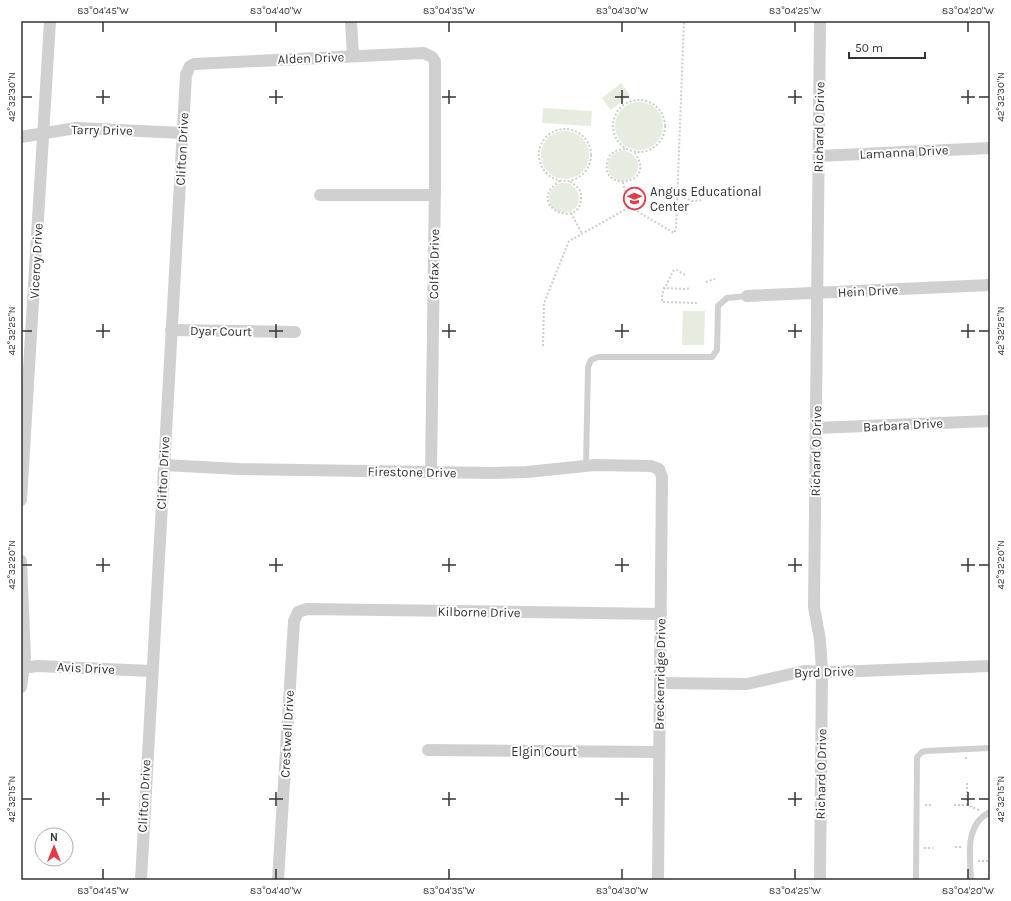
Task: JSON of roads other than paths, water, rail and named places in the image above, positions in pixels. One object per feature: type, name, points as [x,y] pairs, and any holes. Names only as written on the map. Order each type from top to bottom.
[{"type":"street","name":"Viceroy Drive","points":[[21,500],[26,344],[44,132],[50,21]]},
{"type":"street","points":[[351,21],[353,56]]},
{"type":"street","name":"Richard O Drive","points":[[820,21],[814,607],[820,640],[822,671],[820,880]]},
{"type":"street","name":"Alden Drive","points":[[190,66],[200,63],[353,56],[424,54],[432,57]]},
{"type":"street","name":"Colfax Drive","points":[[431,473],[436,66],[432,57]]},
{"type":"street","name":"Clifton Drive","points":[[141,880],[186,75],[190,66]]},
{"type":"street","name":"Tarry Drive","points":[[21,137],[44,132],[96,128],[183,133]]},
{"type":"street","name":"Lamanna Drive","points":[[819,156],[990,148]]},
{"type":"street","points":[[320,195],[435,196]]},
{"type":"street","name":"Hein Drive","points":[[747,296],[990,285]]},
{"type":"street","name":"Dyar Court","points":[[171,330],[295,332]]},
{"type":"street","name":"Barbara Drive","points":[[816,428],[990,421]]},
{"type":"street","name":"Firestone Drive","points":[[164,465],[239,469],[431,473],[515,473],[586,466],[651,466],[659,469]]},
{"type":"street","name":"Breckenridge Drive","points":[[658,880],[662,477],[659,469]]},
{"type":"street","points":[[21,561],[23,667],[21,687]]},
{"type":"street","name":"Kilborne Drive","points":[[298,612],[307,609],[661,614]]},
{"type":"street","name":"Crestwell Drive","points":[[278,880],[294,621],[298,612]]},
{"type":"street","name":"Avis Drive","points":[[23,667],[38,666],[152,671]]},
{"type":"street","name":"Byrd Drive","points":[[660,683],[746,684],[794,672],[990,666]]},
{"type":"street","name":"Elgin Court","points":[[428,750],[659,752]]},
{"type":"lane","points":[[586,466],[588,367],[591,360],[598,357],[712,357],[717,350],[718,310],[720,303],[733,297],[747,296]]},
{"type":"lane","points":[[916,880],[917,757],[922,752],[926,751],[990,748]]},
{"type":"lane","points":[[971,880],[970,850],[972,831],[981,818],[990,812]]},
{"type":"place","name":"Angus Educational Center","points":[[634,198]]}]
